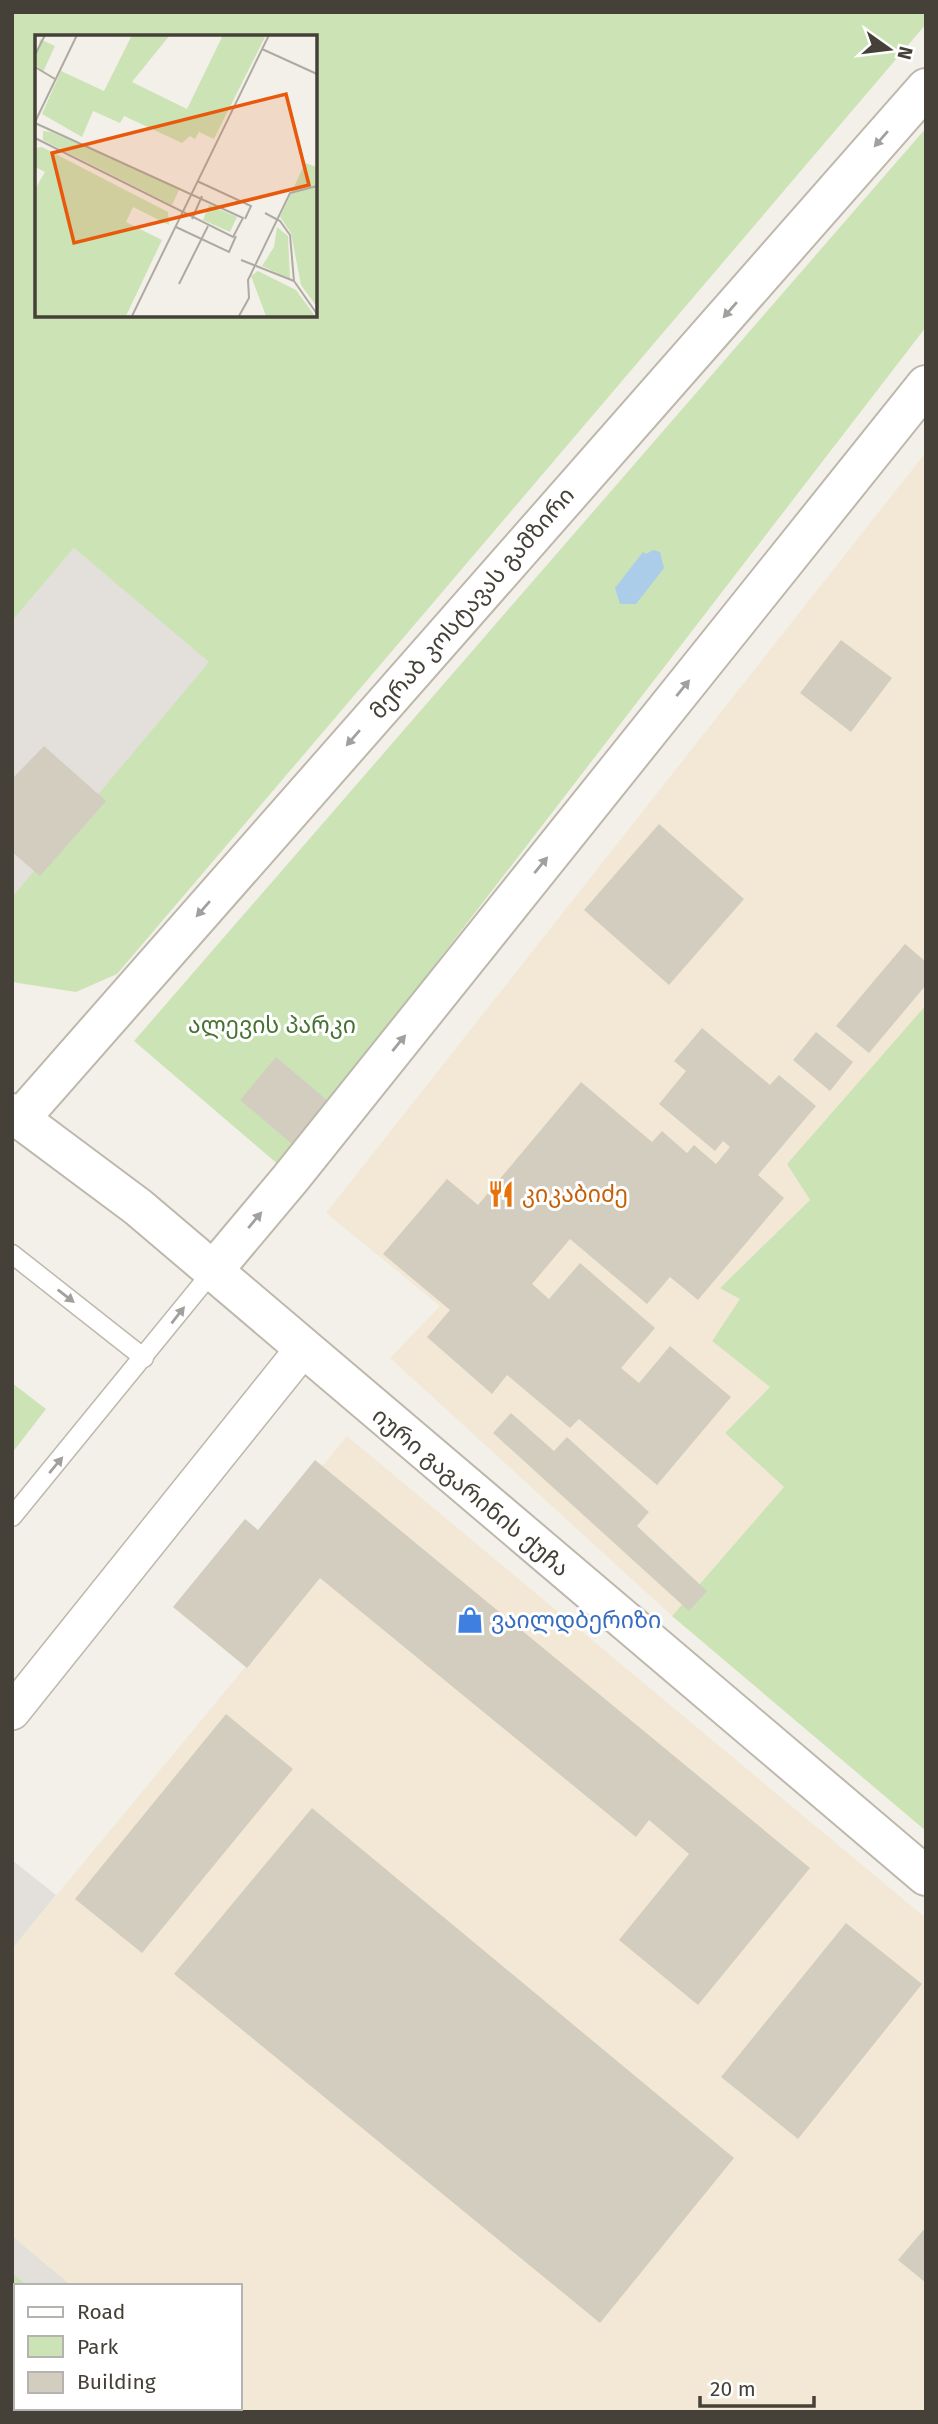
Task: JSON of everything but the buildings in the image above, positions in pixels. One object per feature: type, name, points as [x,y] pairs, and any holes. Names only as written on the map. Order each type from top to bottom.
[{"type":"street","name":"მერაბ კოსტავას გამზირი","points":[[15,1120],[926,88]]},
{"type":"street","points":[[212,1272],[290,1179],[926,385]]},
{"type":"street","name":"იური გაგარინის ქუჩა","points":[[15,1120],[138,1207],[926,1876]]},
{"type":"street","points":[[12,1712],[303,1349]]},
{"type":"lane","points":[[12,1254],[144,1358]]},
{"type":"lane","points":[[12,1517],[212,1272]]},
{"type":"shaded area","points":[[926,452],[926,1005],[787,1164],[810,1200],[720,1288],[741,1298],[712,1341],[770,1387],[725,1433],[784,1487],[672,1616],[390,1358],[440,1306],[326,1213]]},
{"type":"shaded area","points":[[74,548],[210,662],[12,897],[12,621]]},
{"type":"shaded area","points":[[347,1436],[926,1918],[926,2412],[222,2412],[220,2410],[242,2410],[242,2284],[70,2284],[12,2236],[12,1949],[256,1654],[204,1610]]},
{"type":"shaded area","points":[[12,1860],[56,1895],[12,1949]]},
{"type":"shaded area","points":[[12,2236],[70,2284],[14,2284],[14,2410],[222,2412],[12,2412]]},
{"type":"green space","points":[[12,12],[926,12],[926,24],[117,974],[76,992],[12,982],[12,897],[209,662],[74,548],[12,621]]},
{"type":"green space","name":"ალევის პარკი","points":[[926,128],[926,327],[280,1166],[134,1041]]},
{"type":"green space","points":[[926,1005],[926,1831],[672,1616],[784,1487],[725,1433],[770,1387],[712,1341],[740,1299],[720,1288],[810,1200],[787,1164]]},
{"type":"green space","points":[[12,1383],[46,1409],[12,1453]]},
{"type":"green space","points":[[12,2273],[26,2284],[14,2284],[14,2410],[181,2412],[12,2412]]},
{"type":"water","points":[[653,550],[660,552],[664,568],[636,604],[620,604],[615,588],[643,552],[646,554]]},
{"type":"place","name":"კიკაბიძე","points":[[501,1194]]},
{"type":"place","name":"ვაილდბერიზი","points":[[470,1620]]}]
